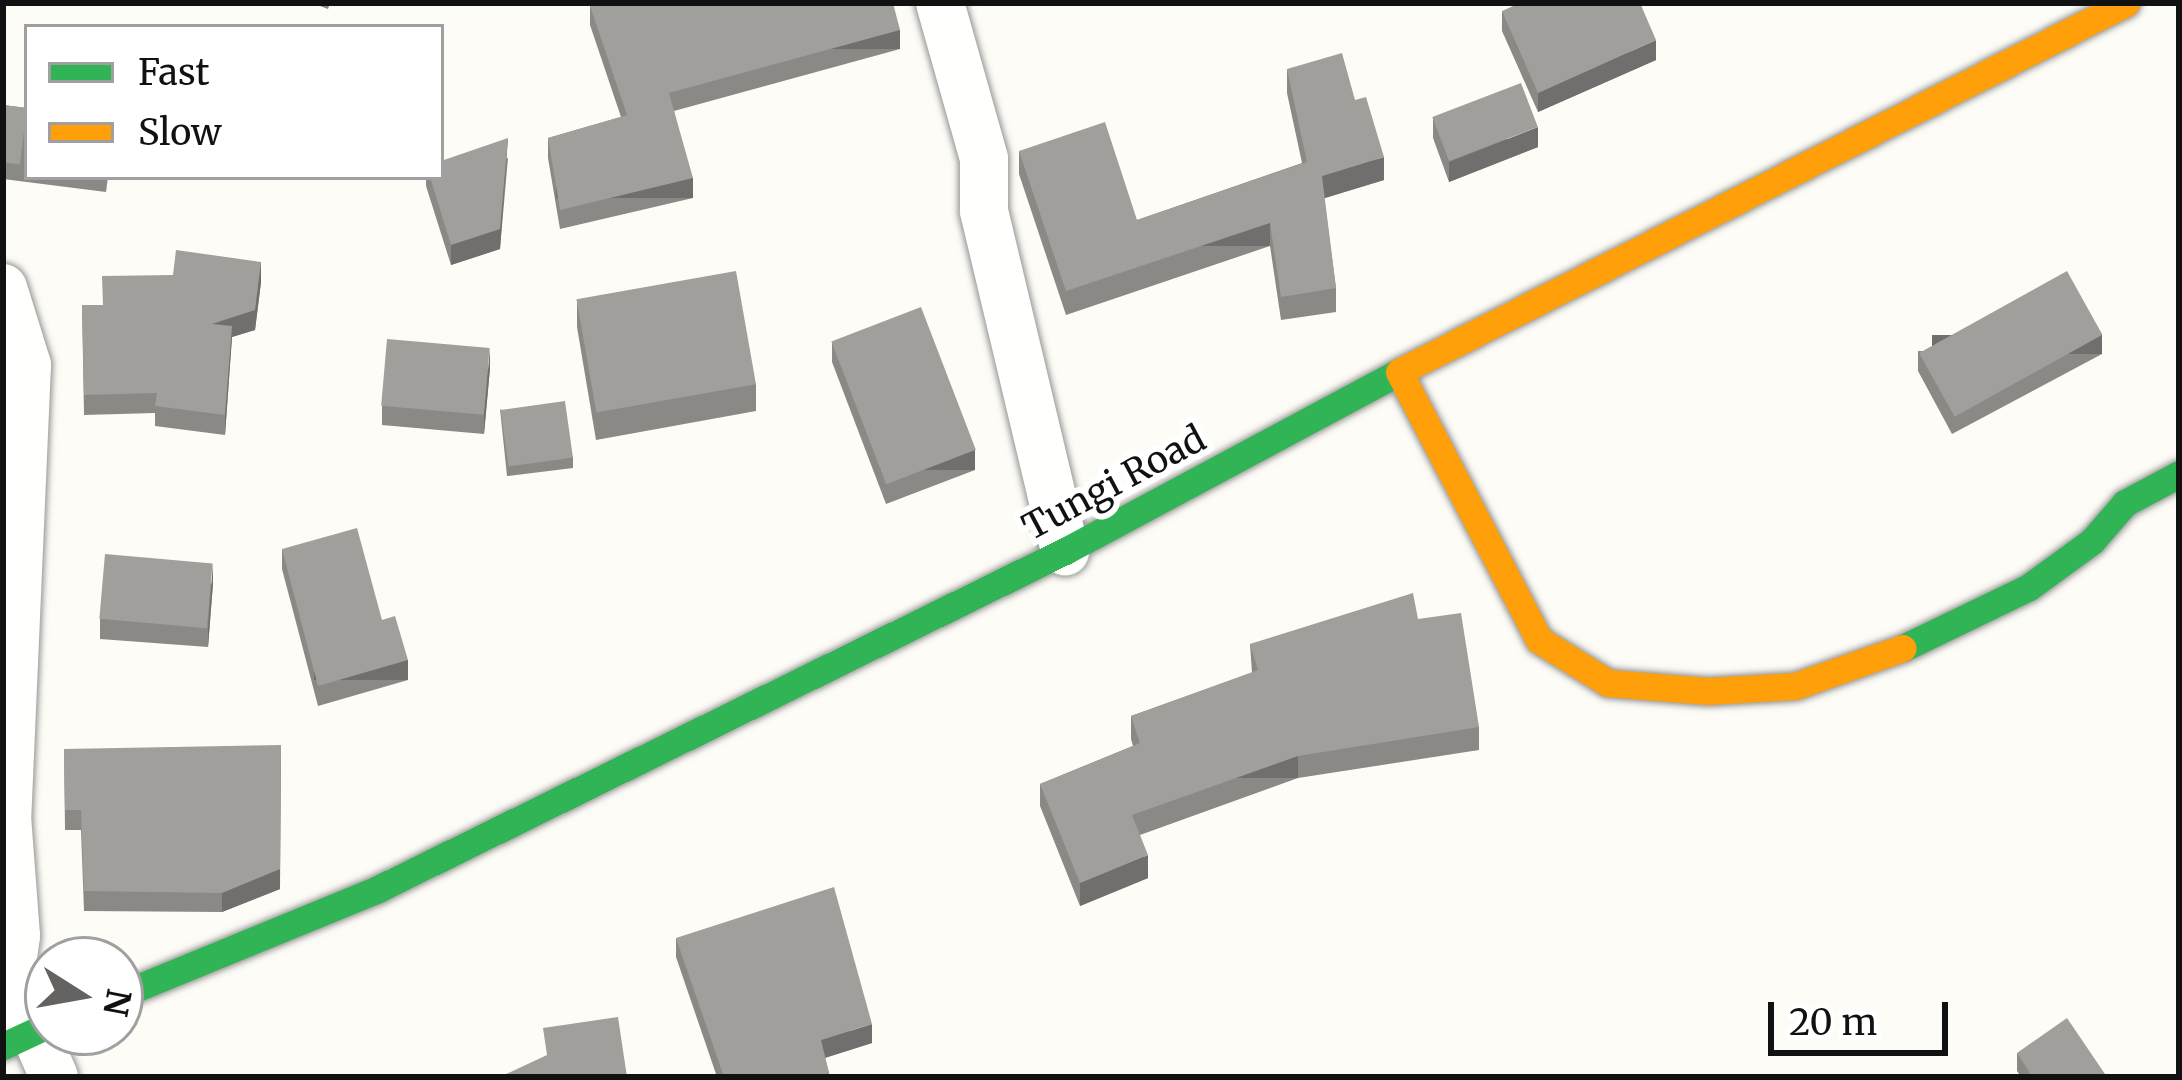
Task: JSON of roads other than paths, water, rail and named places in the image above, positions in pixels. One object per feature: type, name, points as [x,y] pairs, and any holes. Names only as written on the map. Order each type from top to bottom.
[{"type":"main road","name":"Tungi Road","points":[[144,985],[378,889],[1065,551],[1400,371],[2126,3]]},
{"type":"main road","points":[[1400,371],[1539,640],[1608,683],[1708,691],[1796,686],[1895,652],[2029,587],[2092,542],[2125,503],[2179,474]]},
{"type":"street","points":[[940,3],[984,159],[984,211],[1065,551]]},
{"type":"street","points":[[3,288],[27,364],[8,816],[22,1032],[54,1077]]}]
